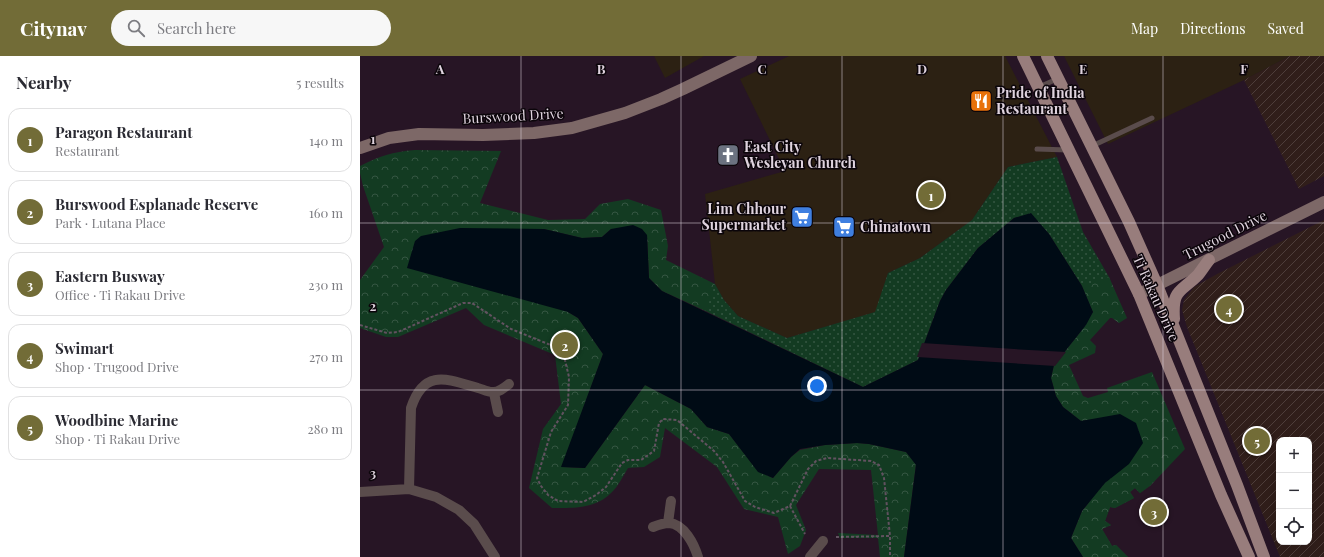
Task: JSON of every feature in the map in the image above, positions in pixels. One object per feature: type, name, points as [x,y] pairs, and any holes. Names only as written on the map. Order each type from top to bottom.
[{"type":"main road","name":"Ti Rakau Drive","points":[[1023,56],[1139,294],[1221,495],[1249,557]]},
{"type":"main road","name":"Ti Rakau Drive","points":[[1047,56],[1130,222],[1175,328],[1264,557]]},
{"type":"main road","points":[[1175,328],[1173,306],[1177,295],[1185,285],[1197,275],[1209,260]]},
{"type":"street","name":"Burswood Drive","points":[[360,148],[390,138],[420,134],[483,135],[534,133],[572,128],[625,113],[661,99],[751,56]]},
{"type":"street","name":"Trugood Drive","points":[[1139,294],[1324,202]]},
{"type":"street","points":[[409,489],[411,408],[414,396],[419,390],[427,382],[438,379],[447,379],[494,392],[502,390],[509,384]]},
{"type":"street","points":[[494,392],[498,412]]},
{"type":"street","points":[[360,492],[409,489],[436,497],[459,510],[474,524],[495,557]]},
{"type":"street","points":[[668,523],[671,500]]},
{"type":"street","points":[[653,526],[668,523],[679,527],[691,540],[698,557]]},
{"type":"street","points":[[810,557],[823,541]]},
{"type":"lane","points":[[1038,88],[1058,78]]},
{"type":"lane","points":[[1092,146],[1152,118]]},
{"type":"lane","points":[[1037,149],[1069,150]]},
{"type":"path","points":[[360,325],[387,333],[398,332],[463,303],[472,303],[511,329],[558,348],[564,356],[569,378],[568,405],[551,432],[537,478],[548,495],[558,501],[583,502],[596,495],[606,487],[622,463],[628,460],[641,460],[654,451],[659,423],[663,419],[677,420],[714,452],[723,462],[745,501],[755,507],[774,513],[790,506],[808,469],[816,461],[827,458],[871,461],[879,465],[884,478],[890,536],[890,557]]},
{"type":"path","points":[[790,506],[805,534]]},
{"type":"path","points":[[836,537],[890,536]]},
{"type":"shaded area","points":[[654,56],[704,56],[665,78]]},
{"type":"shaded area","points":[[789,56],[1005,56],[1057,157],[1008,167],[972,220],[920,258],[888,273],[876,312],[787,338],[738,316],[724,300],[715,284],[705,194],[785,171],[740,79]]},
{"type":"shaded area","points":[[1064,56],[1290,56],[1244,80],[1108,144]]},
{"type":"shaded area","points":[[1290,56],[1324,56],[1324,176],[1299,189],[1244,80]]},
{"type":"shaded area","points":[[1031,213],[1049,234],[1082,286],[1093,312],[1086,325],[1054,365],[1051,378],[1056,396],[1063,407],[1081,421],[1120,414],[1136,423],[1143,443],[1129,464],[1105,483],[1082,511],[1071,538],[1083,557],[904,557],[916,465],[906,452],[857,443],[825,445],[800,449],[773,478],[758,472],[729,434],[707,427],[691,409],[645,385],[585,468],[561,467],[603,354],[578,318],[568,312],[407,268],[415,241],[421,236],[460,228],[544,229],[582,238],[602,237],[611,229],[633,225],[642,229],[647,235],[649,278],[662,291],[863,387],[918,360],[940,301],[946,290],[978,248],[1014,218]]},
{"type":"shaded area","points":[[1324,220],[1324,557],[1280,557],[1187,327],[1182,310],[1184,300],[1194,287]]},
{"type":"green space","points":[[415,150],[501,151],[480,203],[548,220],[585,219],[600,204],[628,199],[661,210],[668,246],[666,260],[715,284],[706,311],[662,291],[649,278],[647,235],[611,229],[602,237],[582,238],[544,229],[568,312],[578,318],[603,354],[562,467],[585,468],[645,385],[691,409],[707,427],[729,434],[758,471],[773,478],[791,457],[800,450],[825,445],[857,443],[869,444],[906,452],[916,464],[904,557],[880,557],[878,538],[840,538],[838,533],[878,535],[871,470],[819,469],[796,505],[806,530],[800,546],[788,554],[778,517],[744,509],[717,467],[665,428],[660,457],[644,467],[628,468],[616,488],[605,498],[591,505],[568,508],[552,508],[529,488],[543,429],[561,404],[555,355],[484,325],[466,308],[398,337],[386,337],[360,328],[360,280],[384,247],[363,186],[360,166],[386,155]]},
{"type":"green space","points":[[1057,157],[1083,232],[1109,277],[1119,306],[1095,328],[1064,370],[1064,379],[1151,478],[1151,485],[1140,493],[1135,488],[1130,492],[1134,498],[1115,508],[1110,507],[1105,521],[1111,525],[1102,529],[1112,546],[1116,545],[1128,557],[1083,557],[1097,419],[1051,378],[1093,312],[1082,286],[1049,234],[1031,214],[1014,218],[978,248],[946,290],[940,301],[918,360],[863,387],[689,303],[709,286],[715,284],[724,300],[738,316],[787,338],[875,312],[888,273],[920,258],[972,220],[1008,167]]},
{"type":"green space","points":[[1109,277],[1127,318],[1119,323],[1110,318],[1090,340],[1096,346],[1095,353],[1069,365],[1083,396],[1088,398],[1108,392],[1107,388],[1152,372],[1185,449],[1151,485],[1140,493],[1135,488],[1130,492],[1134,498],[1115,508],[1110,507],[1105,521],[1111,525],[1102,529],[1112,546],[1116,545],[1128,557],[1083,557],[1071,538],[1082,511],[1105,483],[1129,464],[1097,419],[1081,421],[1063,407],[1056,396],[1051,378],[1054,365],[1086,325],[1093,312],[1082,286]]},
{"type":"pier","points":[[922,343],[1066,352],[1055,366],[917,357]]},
{"type":"place","name":"Pride of India Restaurant","points":[[981,101]]},
{"type":"place","name":"East City Wesleyan Church","points":[[728,155]]},
{"type":"place","name":"Paragon Restaurant","points":[[931,195]]},
{"type":"place","name":"Lim Chhour Supermarket","points":[[802,217]]},
{"type":"place","name":"Chinatown","points":[[844,227]]},
{"type":"place","name":"Swimart","points":[[1229,309]]},
{"type":"place","name":"Burswood Esplanade Reserve","points":[[565,345]]},
{"type":"place","name":"Woodbine Marine","points":[[1257,441]]},
{"type":"place","name":"Eastern Busway","points":[[1154,512]]}]
